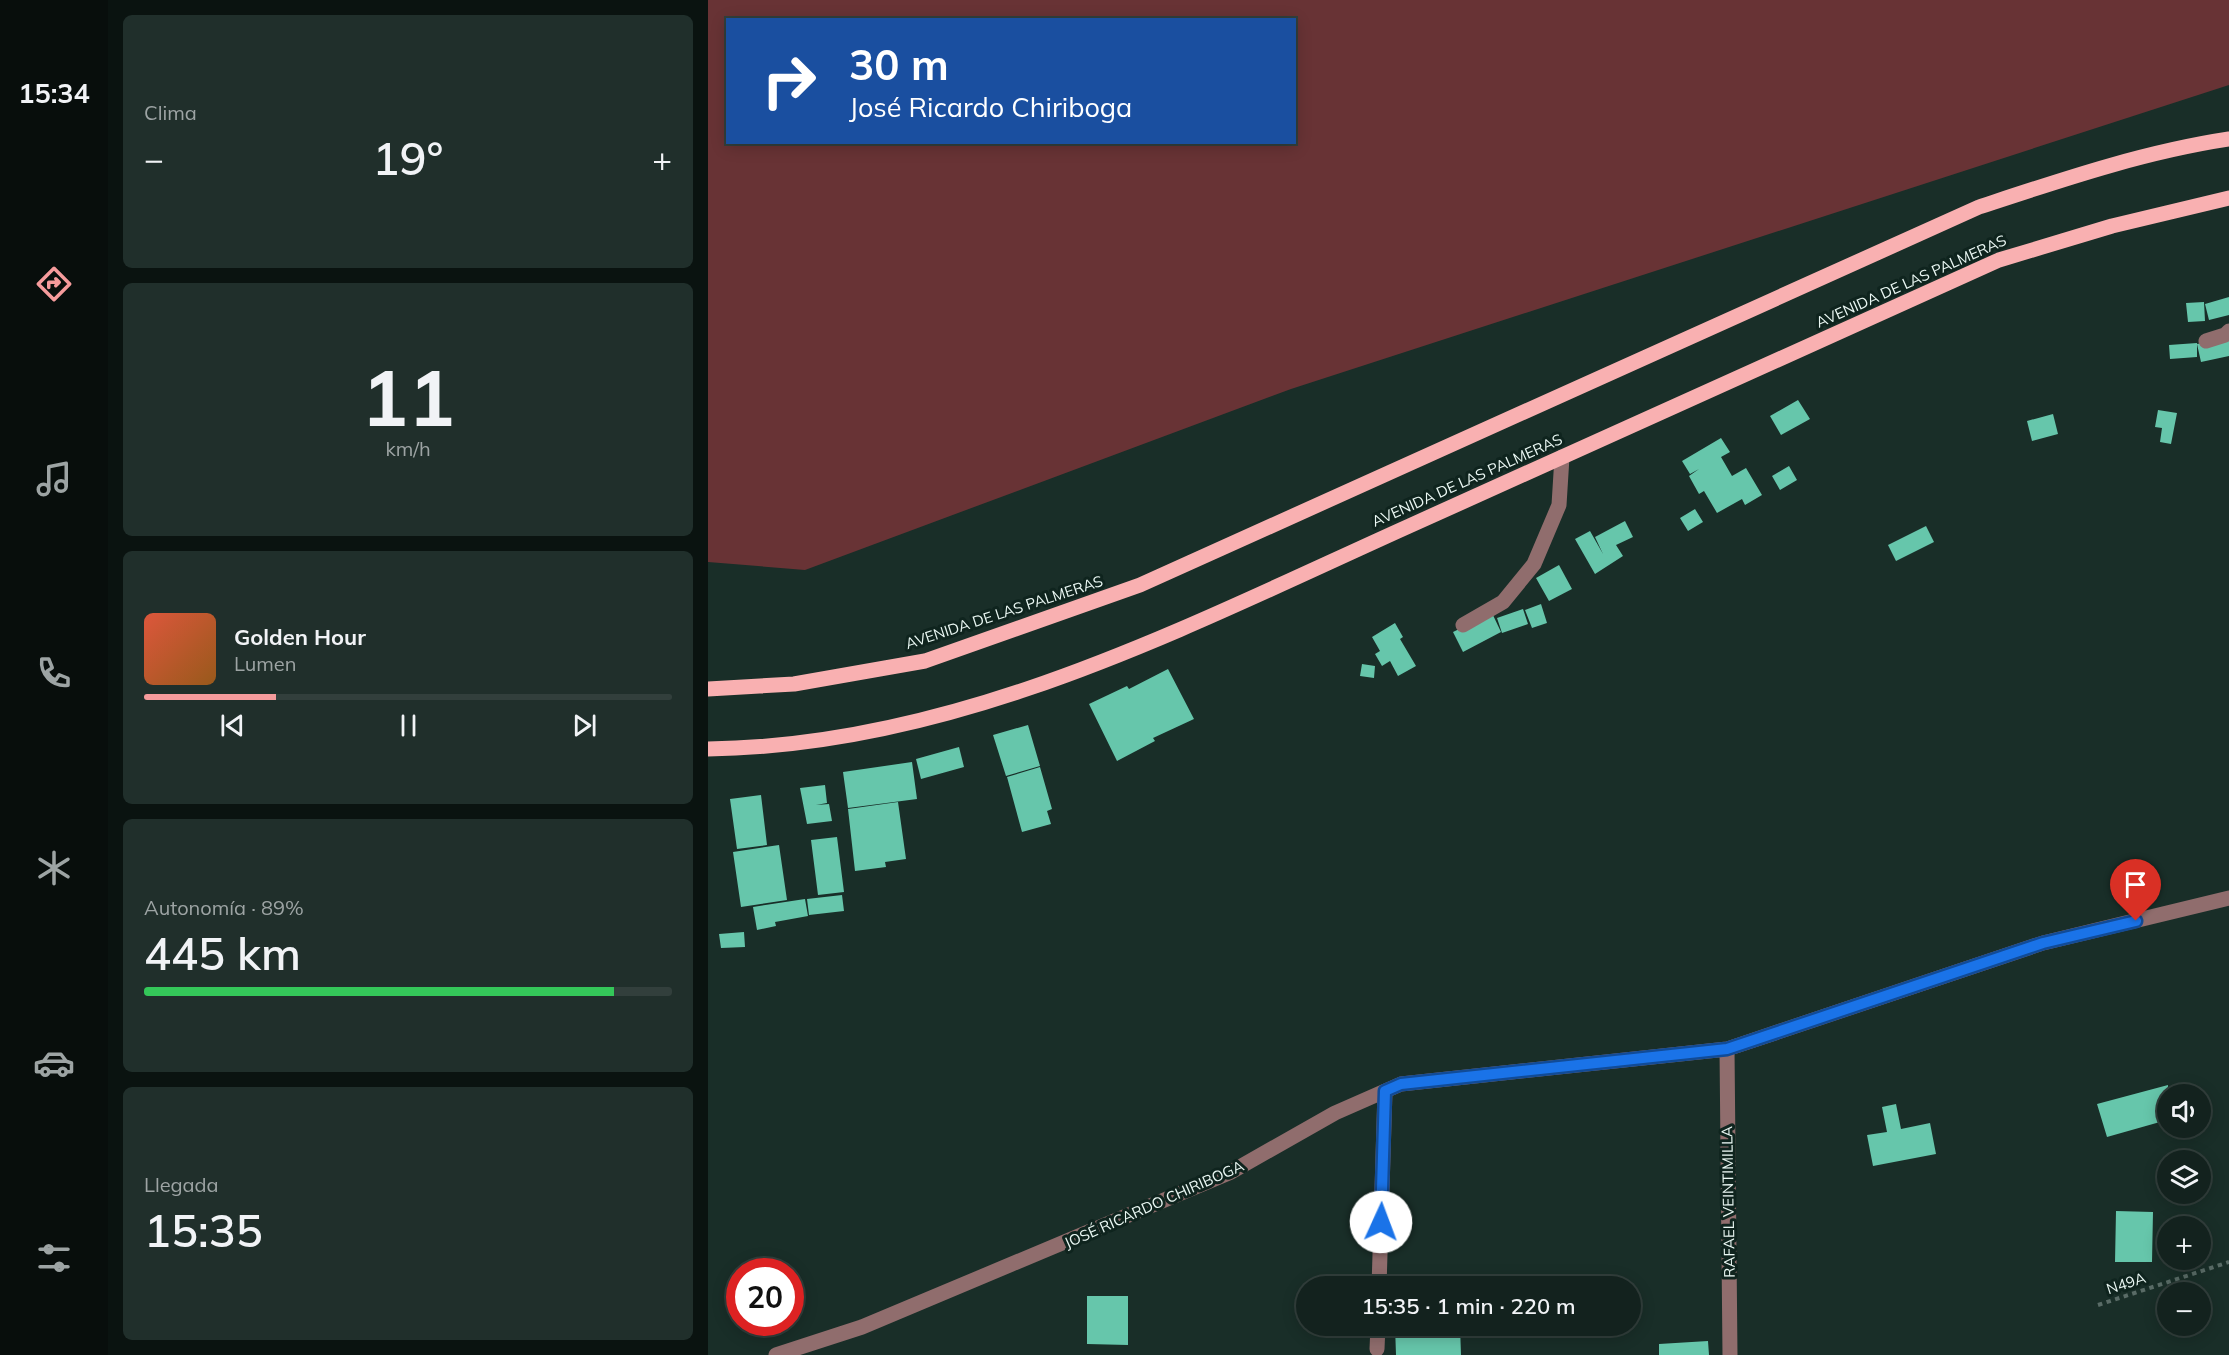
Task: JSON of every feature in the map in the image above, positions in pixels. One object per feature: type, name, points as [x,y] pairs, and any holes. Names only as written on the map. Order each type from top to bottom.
[{"type":"main road","name":"AVENIDA DE LAS PALMERAS","points":[[708,689],[794,684],[925,661],[1140,585],[1979,207],[2079,174],[2186,146],[2229,140]]},
{"type":"main road","name":"AVENIDA DE LAS PALMERAS","points":[[708,749],[833,739],[942,716],[1112,660],[1999,260],[2112,226],[2229,198]]},
{"type":"street","points":[[2206,341],[2225,335],[2229,331]]},
{"type":"street","points":[[1463,625],[1503,602],[1534,564],[1559,505],[1562,457]]},
{"type":"street","name":"JOSÉ RICARDO CHIRIBOGA","points":[[776,1355],[862,1327],[1231,1172],[1335,1113],[1401,1084],[1727,1049],[2043,943],[2229,898]]},
{"type":"street","name":"RAFAEL VEINTIMILLA","points":[[1727,1049],[1730,1355]]},
{"type":"street","points":[[1379,1276],[1385,1091]]},
{"type":"street","points":[[1377,1349],[1378,1336]]},
{"type":"path","name":"N49A","points":[[2098,1305],[2229,1262]]},
{"type":"shaded area","points":[[708,0],[2229,0],[2229,85],[1291,389],[805,570],[708,562]]},
{"type":"building","points":[[2229,297],[2229,315],[2209,320],[2205,304]]},
{"type":"building","points":[[2204,302],[2205,321],[2188,322],[2186,303]]},
{"type":"building","points":[[2229,338],[2229,356],[2201,362],[2197,344]]},
{"type":"building","points":[[2197,343],[2197,357],[2170,359],[2169,345]]},
{"type":"building","points":[[1798,400],[1810,419],[1781,435],[1770,416]]},
{"type":"building","points":[[2158,410],[2177,413],[2171,444],[2160,442],[2162,428],[2155,427]]},
{"type":"building","points":[[2053,414],[2058,434],[2032,441],[2027,421]]},
{"type":"building","points":[[1721,438],[1730,452],[1721,457],[1732,476],[1746,468],[1762,495],[1745,505],[1742,499],[1717,513],[1704,491],[1699,494],[1689,476],[1699,469],[1690,474],[1682,461]]},
{"type":"building","points":[[1789,466],[1797,480],[1780,490],[1772,476]]},
{"type":"building","points":[[1695,509],[1703,522],[1688,531],[1680,518]]},
{"type":"building","points":[[1625,521],[1633,537],[1616,545],[1623,556],[1595,574],[1575,539],[1590,531],[1603,554],[1595,537]]},
{"type":"building","points":[[1926,526],[1934,542],[1896,561],[1888,545]]},
{"type":"building","points":[[1559,565],[1572,589],[1549,601],[1536,578]]},
{"type":"building","points":[[1541,604],[1547,623],[1532,628],[1525,610]]},
{"type":"building","points":[[1523,609],[1528,624],[1502,633],[1497,618]]},
{"type":"building","points":[[1492,613],[1501,632],[1463,652],[1453,632]]},
{"type":"building","points":[[1395,623],[1403,637],[1400,639],[1416,666],[1398,676],[1390,661],[1382,666],[1375,654],[1380,651],[1372,637]]},
{"type":"building","points":[[1362,664],[1375,666],[1374,678],[1360,676]]},
{"type":"building","points":[[1168,669],[1194,719],[1153,738],[1155,741],[1117,761],[1089,704],[1127,686],[1129,689]]},
{"type":"building","points":[[1028,725],[1040,766],[1006,776],[993,735]]},
{"type":"building","points":[[959,747],[964,767],[921,779],[916,759]]},
{"type":"building","points":[[912,762],[917,799],[848,808],[843,772]]},
{"type":"building","points":[[1040,767],[1052,809],[1047,811],[1051,824],[1022,832],[1007,777]]},
{"type":"building","points":[[825,785],[827,803],[816,805],[829,804],[832,821],[807,824],[800,788]]},
{"type":"building","points":[[761,795],[767,845],[737,849],[730,799]]},
{"type":"building","points":[[898,802],[906,859],[885,862],[886,867],[855,871],[848,809]]},
{"type":"building","points":[[837,837],[844,892],[818,895],[811,840]]},
{"type":"building","points":[[779,845],[787,900],[741,907],[733,852]]},
{"type":"building","points":[[842,895],[844,911],[809,915],[807,899]]},
{"type":"building","points":[[805,899],[808,916],[775,922],[776,926],[757,930],[753,907]]},
{"type":"building","points":[[744,932],[745,947],[721,948],[719,934]]},
{"type":"building","points":[[2157,1088],[2157,1123],[2107,1137],[2097,1104]]},
{"type":"building","points":[[1896,1104],[1901,1129],[1930,1123],[1936,1154],[1873,1166],[1867,1135],[1887,1132],[1882,1107]]},
{"type":"building","points":[[2116,1211],[2153,1212],[2152,1262],[2115,1262]]},
{"type":"building","points":[[1087,1296],[1128,1296],[1128,1345],[1087,1344]]},
{"type":"building","points":[[1395,1336],[1460,1336],[1461,1355],[1396,1355]]},
{"type":"building","points":[[1708,1341],[1709,1355],[1659,1355],[1659,1344]]},
{"type":"route","points":[[1381,1222],[1385,1091],[1401,1084],[1727,1049],[1877,996],[2043,943],[2136,921]]}]
